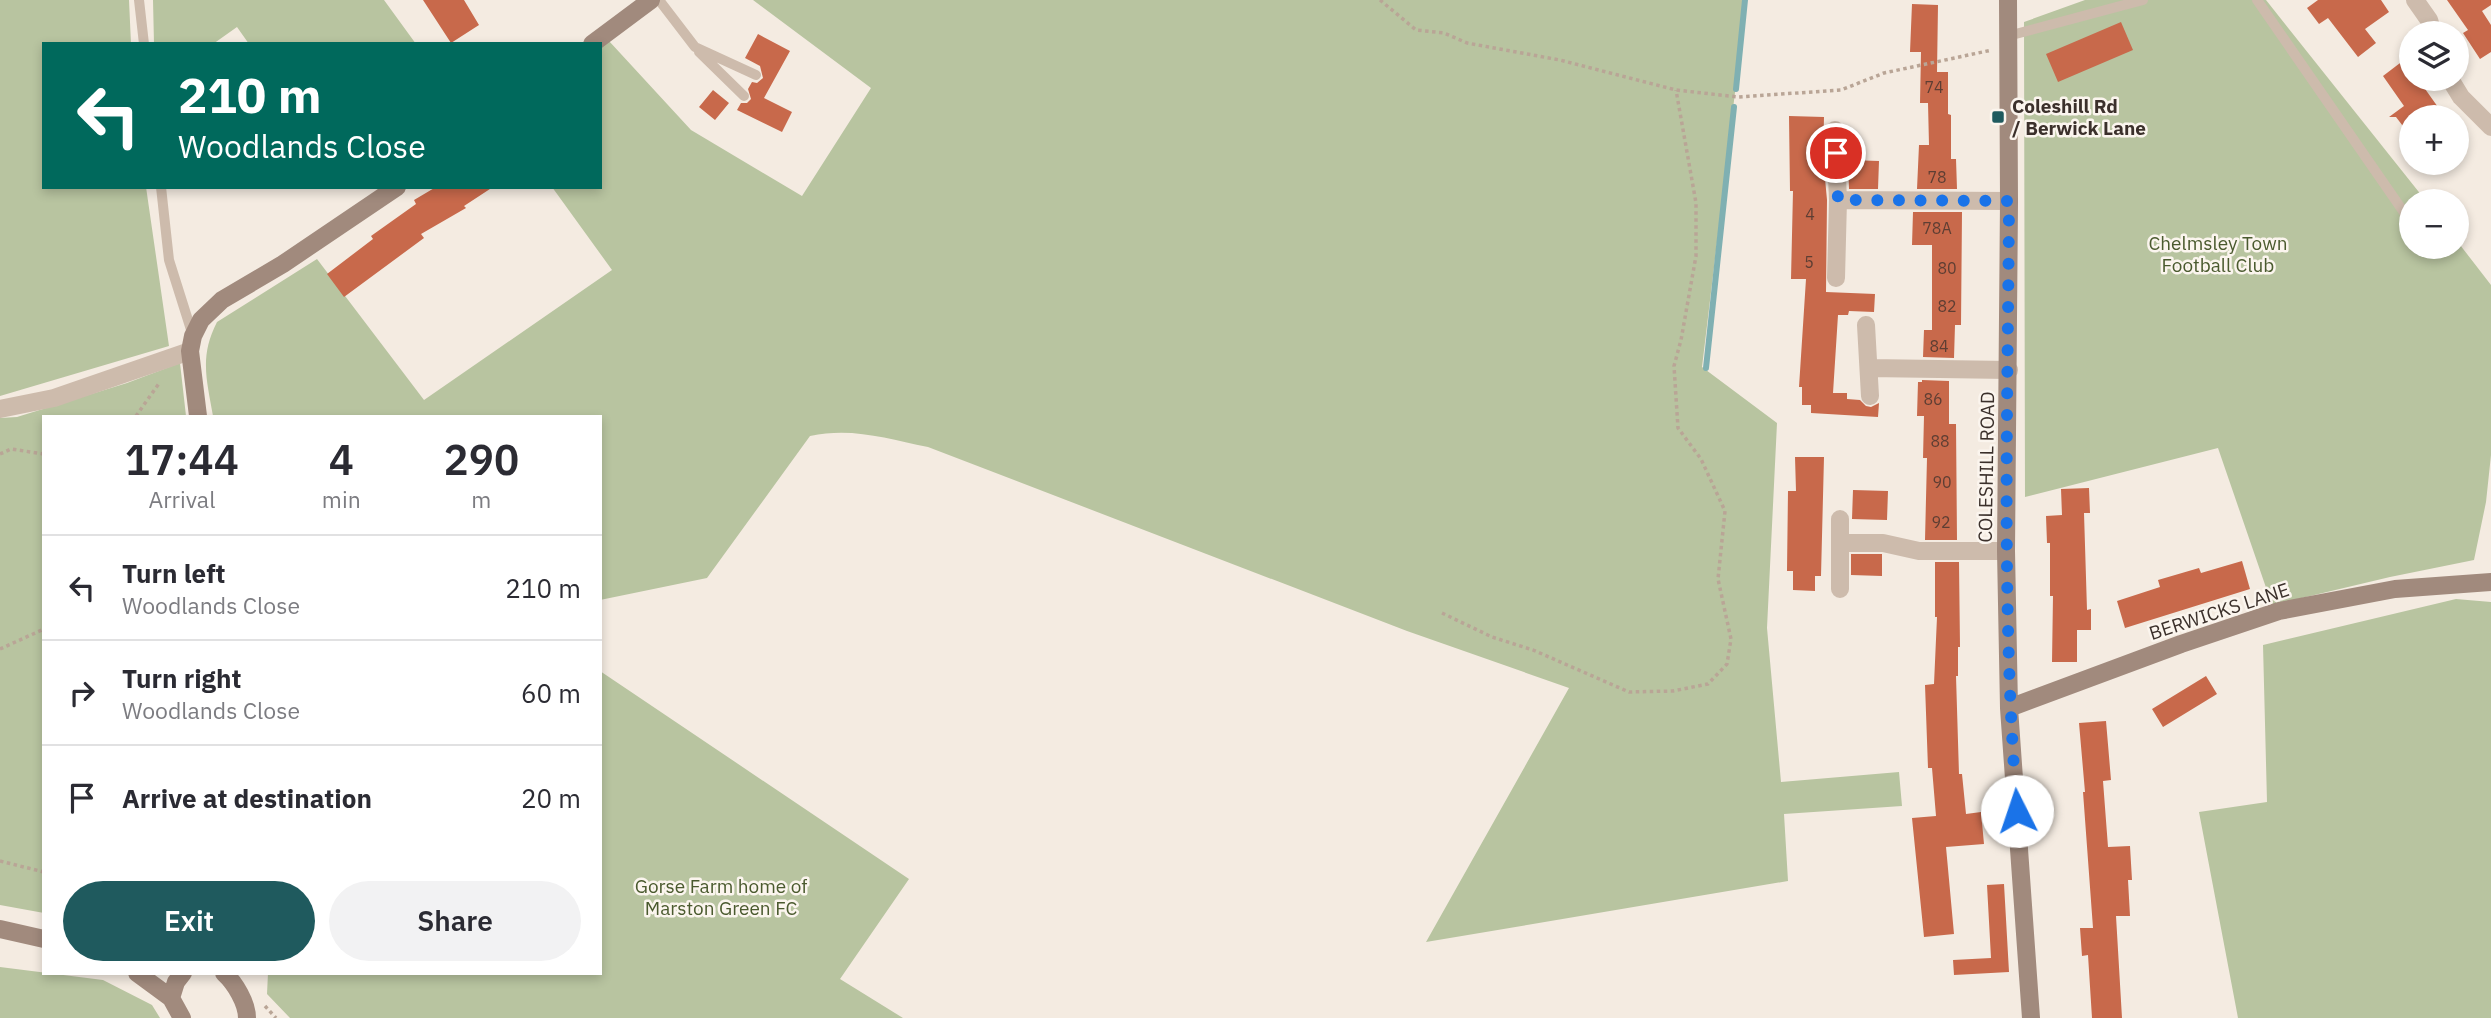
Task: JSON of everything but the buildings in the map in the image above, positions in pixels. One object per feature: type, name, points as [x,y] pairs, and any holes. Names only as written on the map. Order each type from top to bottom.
[{"type":"street","points":[[595,42],[651,0]]},
{"type":"street","name":"COLESHILL ROAD","points":[[2008,0],[2003,43],[2009,201],[2006,551],[2009,708],[2032,1018]]},
{"type":"street","points":[[2415,0],[2429,21]]},
{"type":"street","points":[[2458,91],[2491,127]]},
{"type":"street","points":[[1835,130],[1838,200],[1836,278]]},
{"type":"street","points":[[198,415],[192,343],[201,320],[222,300],[283,264],[394,189]]},
{"type":"street","points":[[1838,200],[2009,201]]},
{"type":"street","points":[[1866,325],[1870,396]]},
{"type":"street","points":[[0,409],[54,398],[163,360],[192,343]]},
{"type":"street","points":[[1869,368],[2009,370]]},
{"type":"street","points":[[1840,519],[1840,589]]},
{"type":"street","points":[[1841,543],[1883,543],[1919,551],[2006,551]]},
{"type":"street","name":"BERWICKS LANE","points":[[2009,708],[2279,611],[2395,589],[2491,583]]},
{"type":"street","points":[[0,929],[42,940]]},
{"type":"street","points":[[140,975],[171,998],[182,1018]]},
{"type":"street","points":[[171,998],[181,975]]},
{"type":"street","points":[[228,975],[250,1016]]},
{"type":"lane","points":[[139,0],[144,42]]},
{"type":"lane","points":[[659,0],[695,47],[744,96]]},
{"type":"lane","points":[[2003,43],[2143,0]]},
{"type":"lane","points":[[2257,0],[2399,205]]},
{"type":"lane","points":[[695,47],[755,75]]},
{"type":"lane","points":[[161,189],[169,260],[192,343]]},
{"type":"path","points":[[1380,0],[1416,30],[1444,33],[1467,43],[1560,60],[1676,90],[1738,97],[1841,90],[1884,74],[2003,43]]},
{"type":"path","points":[[1442,613],[1492,637],[1533,650],[1629,692],[1674,691],[1707,684],[1727,664],[1731,639],[1718,579],[1725,510],[1701,459],[1678,428],[1674,366],[1696,256],[1696,203],[1676,90]]},
{"type":"path","points":[[137,415],[165,374],[163,360]]},
{"type":"path","points":[[0,454],[11,449],[42,454]]},
{"type":"path","points":[[0,649],[42,630]]},
{"type":"path","points":[[0,861],[42,872]]},
{"type":"green space","points":[[0,0],[129,0],[131,42],[42,42],[42,189],[146,189],[169,346],[0,396]]},
{"type":"green space","points":[[153,0],[384,0],[415,42],[248,42],[237,27],[216,42],[154,42]]},
{"type":"green space","points":[[753,0],[1744,0],[1702,367],[1777,423],[1767,628],[1781,782],[1899,772],[1902,806],[1784,814],[1788,881],[1426,942],[1569,688],[1407,631],[928,447],[884,438],[855,433],[810,436],[707,578],[602,600],[602,415],[213,415],[206,358],[217,322],[317,259],[424,400],[612,270],[553,189],[602,189],[602,46],[609,41],[691,130],[802,196],[871,88]]},
{"type":"green space","name":"Chelmsley Town Football Club","points":[[2085,0],[2266,0],[2399,167],[2399,175],[2405,175],[2416,189],[2399,189],[2399,259],[2469,259],[2469,257],[2491,285],[2491,455],[2486,502],[2474,560],[2272,605],[2218,448],[2025,497],[2024,22]]},
{"type":"green space","points":[[180,363],[186,415],[42,415],[42,913],[0,905],[0,418],[17,417],[127,383]]},
{"type":"green space","points":[[2456,599],[2491,602],[2491,1018],[2238,1018],[2199,812],[2267,802],[2263,645]]},
{"type":"green space","name":"Gorse Farm home of Marston Green FC","points":[[602,672],[909,879],[840,979],[903,1018],[290,1018],[267,994],[268,975],[602,975]]},
{"type":"green space","points":[[0,967],[42,972],[42,975],[103,980],[152,1005],[160,1018],[0,1018]]},
{"type":"waterway","points":[[1736,89],[1745,0]]},
{"type":"waterway","points":[[1706,368],[1734,107]]},
{"type":"place","name":"Coleshill Rd / Berwick Lane","points":[[1998,117]]},
{"type":"route","points":[[1836,153],[1838,200],[2009,201],[2006,551],[2009,708],[2017,811]]}]
